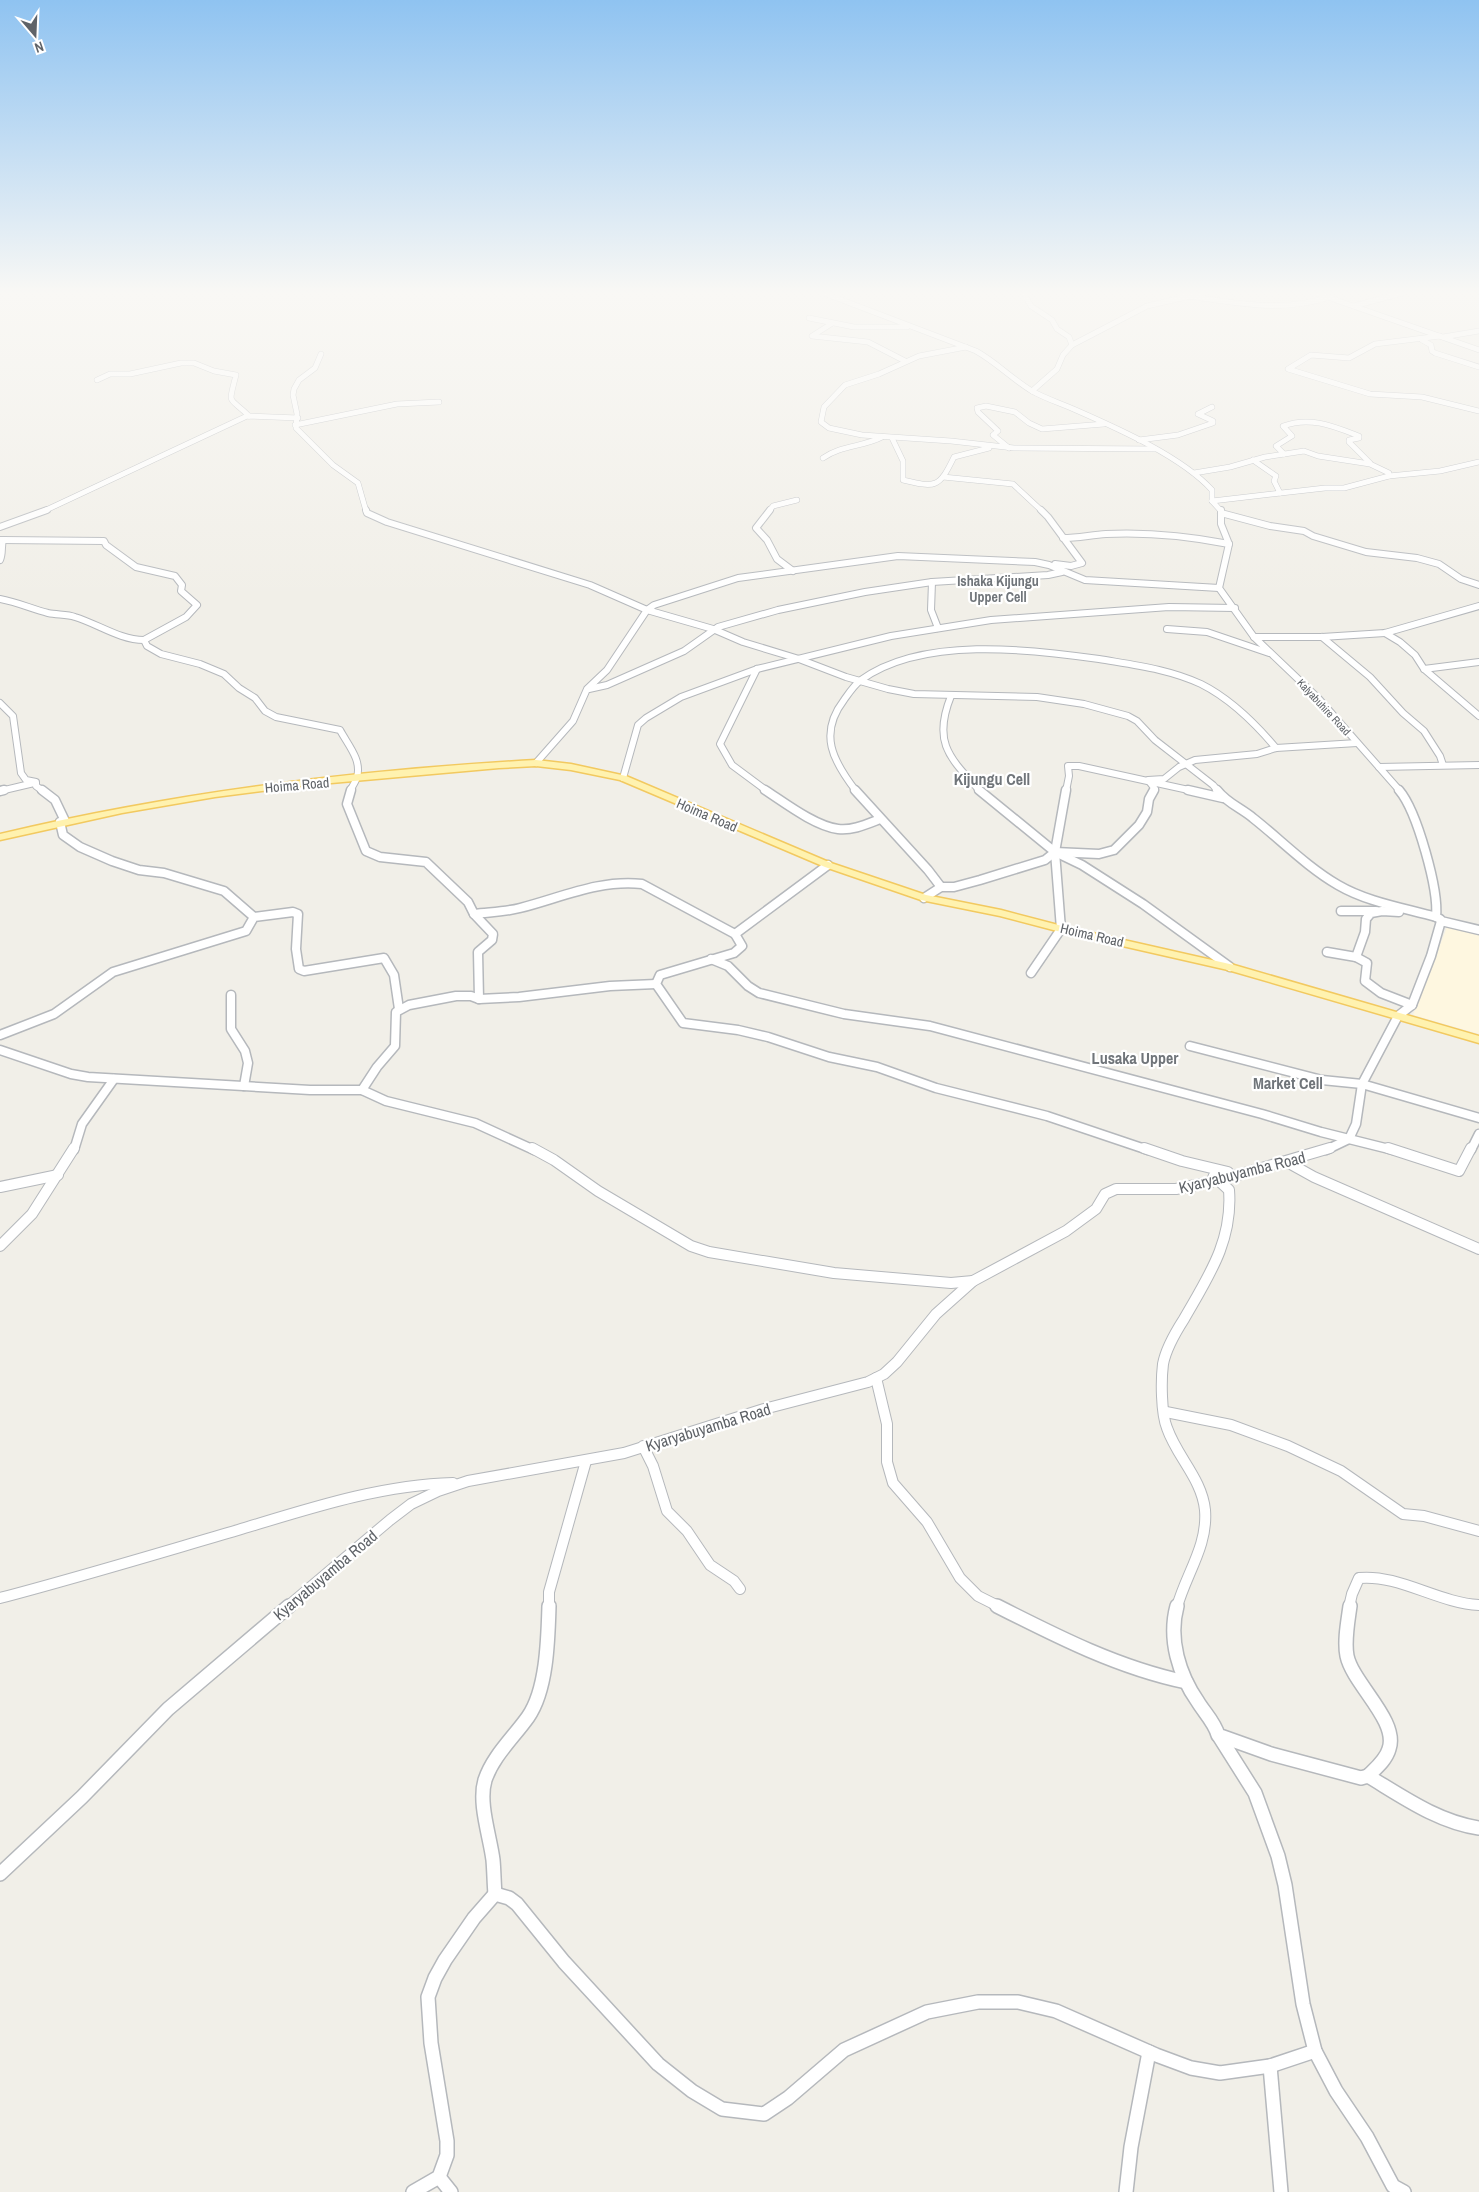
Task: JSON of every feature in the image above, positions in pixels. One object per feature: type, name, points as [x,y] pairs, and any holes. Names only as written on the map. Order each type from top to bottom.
[{"type":"main road","name":"Hoima Road","points":[[0,837],[125,809],[245,790],[536,763],[571,767],[622,778],[828,865],[924,898],[1001,913],[1061,929],[1230,967],[1398,1016]]},
{"type":"main road","points":[[1398,1016],[1479,1040]]},
{"type":"street","points":[[231,394],[231,402],[249,416]]},
{"type":"street","points":[[293,394],[298,431],[329,463],[358,483],[367,513],[387,522],[590,585],[647,610],[712,629],[758,647],[860,680],[914,694],[1037,698],[1076,702],[1107,710],[1137,721],[1184,764],[1213,785],[1224,798],[1251,816],[1303,860],[1338,884],[1368,898],[1479,930]]},
{"type":"street","points":[[837,394],[824,407],[821,422],[827,428],[840,432],[892,438],[945,440],[992,447],[1046,450],[1115,447],[1155,449]]},
{"type":"street","points":[[1039,394],[1139,440],[1187,466],[1212,490],[1212,501],[1221,509],[1221,524],[1229,544],[1219,588],[1085,580],[1062,572],[1050,564]]},
{"type":"street","points":[[1375,394],[1422,397],[1479,411]]},
{"type":"street","points":[[0,527],[31,517],[249,416],[297,421],[359,413],[398,402],[417,400],[439,402]]},
{"type":"street","points":[[1010,448],[993,435],[998,431],[978,412],[977,408],[986,406],[1017,413],[1028,423],[1042,429],[1104,424]]},
{"type":"street","points":[[1139,440],[1178,435],[1213,423],[1198,414],[1212,407]]},
{"type":"street","points":[[1284,454],[1276,446],[1292,436],[1283,426],[1310,420],[1360,436],[1349,440],[1349,442],[1370,464]]},
{"type":"street","points":[[823,458],[835,448],[862,446],[882,437]]},
{"type":"street","points":[[892,438],[902,461],[903,480],[927,486],[943,479],[954,458],[992,447]]},
{"type":"street","points":[[1194,474],[1230,467],[1253,460],[1306,452],[1318,456],[1370,464],[1389,472],[1389,476]]},
{"type":"street","points":[[1253,460],[1276,476],[1274,481],[1280,493]]},
{"type":"street","points":[[1212,501],[1352,487],[1389,476],[1432,472],[1479,462]]},
{"type":"street","points":[[536,763],[573,722],[587,689],[607,670],[647,610],[654,605],[702,591],[733,579],[906,556],[1011,560],[1071,566],[1082,563],[1040,509],[1011,483],[985,483],[943,476]]},
{"type":"street","points":[[790,570],[778,560],[767,540],[756,528],[773,506],[797,500]]},
{"type":"street","points":[[1221,513],[1270,526],[1304,531],[1313,536],[1366,552],[1417,558],[1439,564],[1461,579],[1479,585]]},
{"type":"street","points":[[1063,538],[1083,538],[1105,534],[1145,534],[1192,538],[1229,544]]},
{"type":"street","points":[[0,560],[3,553],[2,540],[104,541],[106,545],[136,567],[175,576],[182,585],[181,591],[197,606],[186,617],[144,640],[130,640],[101,626],[73,616],[49,613],[17,602],[0,599]]},
{"type":"street","points":[[587,689],[607,685],[684,651],[712,629],[750,617],[822,600],[932,582],[1048,575],[1062,572]]},
{"type":"street","points":[[932,582],[931,610],[938,628]]},
{"type":"street","name":"Kalyabuhire Road","points":[[1219,588],[1254,637],[1319,699],[1402,794],[1414,817],[1433,884],[1438,919]]},
{"type":"street","points":[[1254,637],[1322,637],[1385,634],[1479,606]]},
{"type":"street","points":[[622,778],[638,724],[682,697],[757,669],[891,636],[991,620],[1160,607],[1234,608]]},
{"type":"street","points":[[1167,629],[1186,628],[1209,632],[1274,655]]},
{"type":"street","points":[[1385,634],[1400,642],[1415,655],[1424,669],[1479,716]]},
{"type":"street","points":[[1322,637],[1370,677],[1403,713],[1424,732],[1440,756],[1443,765]]},
{"type":"street","points":[[144,640],[147,646],[161,654],[200,664],[224,674],[239,688],[252,696],[265,711],[276,718],[340,730],[359,763],[357,779],[352,785],[347,804],[366,851],[380,856],[426,862],[468,902],[474,914],[491,930],[494,937],[478,952],[479,998]]},
{"type":"street","points":[[941,887],[929,870],[880,820],[844,775],[836,761],[829,737],[831,723],[836,710],[860,680],[899,662],[916,657],[954,651],[1032,651],[1156,668],[1203,684],[1234,706],[1276,748]]},
{"type":"street","points":[[1424,669],[1479,662]]},
{"type":"street","points":[[757,669],[720,744],[731,764],[802,814],[826,826],[837,829],[852,828],[880,820]]},
{"type":"street","points":[[951,696],[944,713],[942,728],[946,746],[953,761],[998,809],[1022,825],[1055,852],[1082,865],[1143,904],[1230,967]]},
{"type":"street","points":[[0,703],[12,716],[21,774],[26,780],[36,782]]},
{"type":"street","points":[[1148,780],[1164,779],[1184,764],[1195,760],[1257,754],[1276,748],[1358,743]]},
{"type":"street","points":[[1379,767],[1479,765]]},
{"type":"street","points":[[1031,974],[1061,929],[1055,852],[1069,776],[1068,766],[1079,766],[1148,780],[1224,798]]},
{"type":"street","points":[[924,898],[941,887],[954,887],[980,880],[1045,860],[1055,852],[1099,854],[1117,847],[1139,825],[1147,812],[1149,799],[1155,789],[1148,780]]},
{"type":"street","points":[[0,791],[36,782]]},
{"type":"street","points":[[36,782],[36,786],[55,800],[62,822],[63,835],[94,854],[139,870],[164,873],[224,891],[254,917],[293,912],[298,914],[296,949],[299,969],[304,971],[384,958],[390,966],[398,992],[400,1009]]},
{"type":"street","points":[[735,934],[828,865]]},
{"type":"street","points":[[474,914],[522,908],[553,898],[632,881],[666,895],[735,934],[742,946],[739,950],[666,972],[660,975],[659,981],[656,984]]},
{"type":"street","points":[[1340,911],[1415,912]]},
{"type":"street","points":[[1356,957],[1365,932],[1366,919],[1371,913],[1382,911]]},
{"type":"street","points":[[0,1035],[54,1014],[113,972],[246,931],[254,917]]},
{"type":"street","points":[[1349,1139],[1356,1124],[1362,1084],[1398,1016],[1412,1005],[1438,919]]},
{"type":"street","points":[[1327,952],[1356,957],[1367,963],[1365,981],[1369,986],[1394,1000],[1412,1005]]},
{"type":"street","points":[[711,959],[728,966],[754,989],[778,998],[844,1014],[930,1026],[1399,1151],[1458,1171],[1479,1134]]},
{"type":"street","points":[[362,1090],[395,1046],[396,1012],[400,1009],[428,1000],[456,996],[479,998],[557,994],[610,986],[656,984]]},
{"type":"street","points":[[656,984],[683,1023],[738,1030],[768,1037],[830,1057],[877,1067],[936,1088],[1047,1116],[1182,1161],[1238,1175]]},
{"type":"street","points":[[231,995],[231,1029],[245,1052],[248,1063],[244,1086]]},
{"type":"street","points":[[1190,1046],[1322,1080],[1362,1084],[1479,1118]]},
{"type":"street","points":[[0,1050],[71,1074],[114,1079],[362,1090],[386,1101],[475,1123],[512,1138],[554,1160],[598,1191],[691,1246],[709,1252],[834,1274],[951,1283],[972,1281]]},
{"type":"street","points":[[0,1246],[32,1214],[73,1152],[82,1124],[114,1079]]},
{"type":"street","name":"Kyaryabuyamba Road","points":[[0,1874],[82,1797],[168,1709],[382,1526],[411,1504],[438,1491],[468,1481],[624,1453],[764,1409],[848,1388],[876,1378],[897,1362],[936,1314],[972,1281],[1066,1231],[1091,1213],[1105,1194],[1125,1188],[1176,1189],[1211,1182],[1214,1176],[1238,1175],[1287,1162],[1331,1148],[1349,1139]]},
{"type":"street","points":[[1287,1162],[1322,1181],[1479,1249]]},
{"type":"street","points":[[0,1188],[58,1175]]},
{"type":"street","points":[[1214,1176],[1229,1190],[1231,1207],[1228,1228],[1223,1244],[1208,1276],[1172,1339],[1165,1356],[1163,1374],[1166,1426],[1200,1489],[1205,1510],[1204,1536],[1199,1555],[1175,1615],[1174,1638],[1178,1661],[1186,1682],[1203,1711],[1218,1729],[1218,1735],[1255,1793],[1278,1856],[1286,1885],[1303,2004],[1315,2051],[1336,2091],[1367,2137],[1396,2190]]},
{"type":"street","points":[[876,1378],[887,1424],[887,1462],[893,1483],[927,1522],[960,1578],[968,1588],[978,1596],[1059,1638],[1104,1657],[1158,1676],[1186,1682]]},
{"type":"street","points":[[1166,1412],[1231,1425],[1288,1446],[1341,1471],[1403,1514],[1424,1516],[1479,1531]]},
{"type":"street","points":[[643,1446],[653,1466],[667,1511],[687,1530],[710,1565],[734,1581],[740,1589]]},
{"type":"street","points":[[413,2192],[439,2177],[447,2155],[441,2095],[430,2043],[428,1997],[435,1978],[445,1960],[474,1918],[495,1894],[493,1859],[487,1832],[484,1800],[485,1781],[500,1752],[529,1716],[540,1694],[548,1631],[549,1592],[586,1460]]},
{"type":"street","points":[[0,1598],[82,1576],[314,1507],[388,1489],[468,1481]]},
{"type":"street","points":[[1218,1735],[1244,1747],[1283,1758],[1361,1778],[1368,1776],[1389,1752],[1391,1741],[1384,1722],[1356,1677],[1347,1655],[1349,1608],[1354,1585],[1359,1578],[1364,1576],[1468,1606],[1479,1605]]},
{"type":"street","points":[[1368,1776],[1428,1811],[1454,1822],[1479,1828]]},
{"type":"street","points":[[495,1894],[509,1898],[517,1904],[564,1962],[658,2064],[692,2090],[722,2108],[764,2114],[788,2098],[844,2050],[927,2012],[978,2002],[1018,2002],[1056,2011],[1149,2052],[1191,2068],[1220,2073],[1270,2066],[1315,2051]]},
{"type":"street","points":[[1126,2192],[1131,2147],[1149,2052]]},
{"type":"street","points":[[1270,2066],[1281,2192]]},
{"type":"street","points":[[439,2177],[451,2192]]},
{"type":"shaded area","points":[[1447,927],[1479,935],[1479,1034],[1413,1015]]},
{"type":"district","name":"Ishaka Kijungu Upper Cell","points":[[998,590]]},
{"type":"district","name":"Kijungu Cell","points":[[992,779]]},
{"type":"district","name":"Lusaka Upper","points":[[1135,1058]]},
{"type":"district","name":"Market Cell","points":[[1288,1083]]}]
